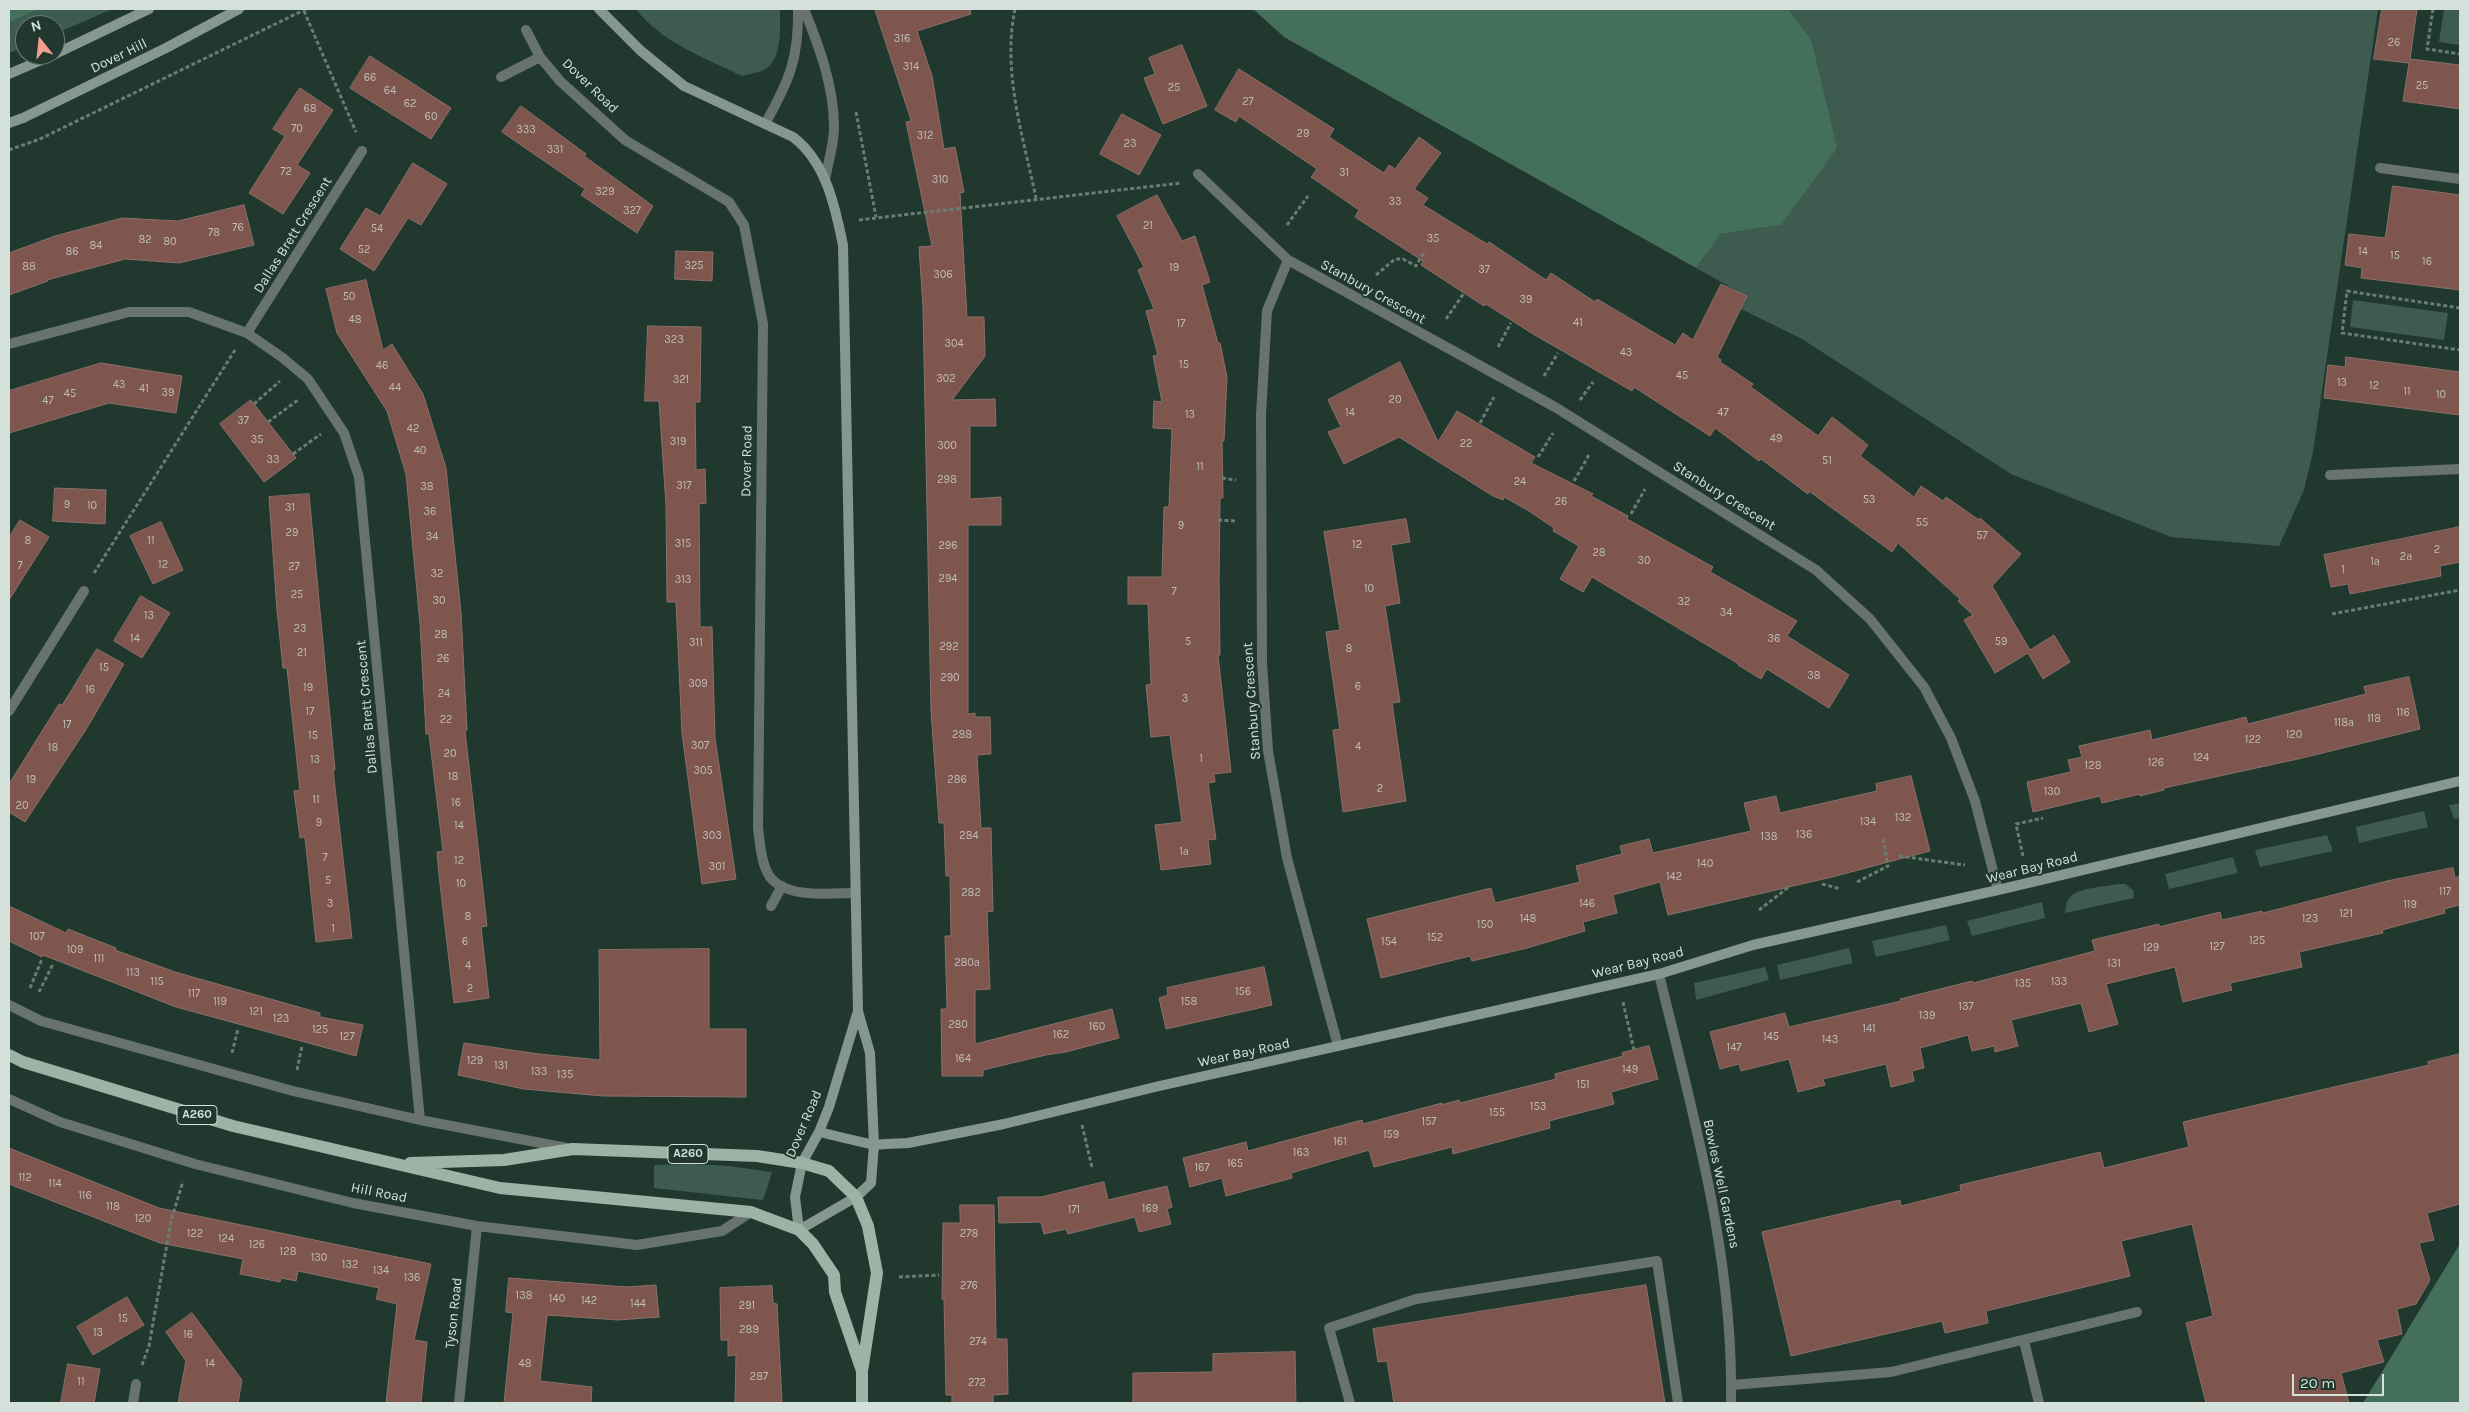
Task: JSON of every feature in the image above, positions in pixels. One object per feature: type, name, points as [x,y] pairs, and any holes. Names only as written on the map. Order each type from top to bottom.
[{"type":"main road","name":"A260","points":[[9,1055],[23,1062],[233,1126],[500,1188],[751,1212],[799,1230],[813,1244],[834,1275],[835,1292],[862,1371]]},
{"type":"main road","name":"A260","points":[[389,1163],[504,1160],[573,1149],[757,1156],[802,1163],[828,1171],[856,1197],[868,1226],[877,1273],[862,1371],[862,1403]]},
{"type":"street","points":[[65,49],[149,9]]},
{"type":"street","name":"Dover Hill","points":[[9,123],[23,118],[166,48],[239,9]]},
{"type":"street","name":"Dover Road","points":[[599,9],[641,51],[684,86],[793,137],[806,148],[818,165],[825,180],[839,223],[845,258],[854,894],[858,1011],[870,1053],[874,1145],[871,1184],[856,1197],[799,1230],[795,1197],[802,1163],[820,1132],[858,1011]]},
{"type":"street","points":[[765,124],[781,95],[792,68],[798,35],[798,9]]},
{"type":"street","name":"Dover Road","points":[[804,9],[825,66],[831,100],[834,126],[825,180]]},
{"type":"street","name":"Dover Road","points":[[526,30],[540,57],[560,81],[626,140],[729,202],[744,225],[763,324],[758,828],[763,859],[770,876],[782,886]]},
{"type":"street","points":[[501,77],[540,57]]},
{"type":"street","points":[[9,74],[29,65]]},
{"type":"street","name":"Dallas Brett Crescent","points":[[248,333],[362,151]]},
{"type":"street","points":[[2380,168],[2460,179]]},
{"type":"street","name":"Stanbury Crescent","points":[[1198,174],[1288,260],[1555,407],[1816,570],[1870,619],[1924,687],[1951,738],[1975,801],[1998,890]]},
{"type":"street","name":"Stanbury Crescent","points":[[1288,260],[1267,311],[1261,415],[1261,655],[1268,751],[1287,858],[1338,1046]]},
{"type":"street","name":"Dallas Brett Crescent","points":[[9,344],[129,312],[189,312],[248,333],[283,358],[308,379],[340,427],[350,446],[359,477],[420,1120]]},
{"type":"street","points":[[2330,475],[2460,469]]},
{"type":"street","points":[[9,710],[84,591]]},
{"type":"street","name":"Wear Bay Road","points":[[820,1132],[874,1145],[908,1143],[1004,1124],[1154,1087],[1659,974],[1752,945],[1998,890],[2460,780]]},
{"type":"street","points":[[771,906],[782,886],[797,892],[854,894]]},
{"type":"street","name":"Bowles Well Gardens","points":[[1659,974],[1698,1138],[1726,1280],[1732,1385],[1731,1403]]},
{"type":"street","points":[[9,1005],[41,1021],[293,1091],[420,1120],[573,1149]]},
{"type":"street","name":"Hill Road","points":[[9,1099],[60,1122],[195,1164],[353,1203],[477,1226],[638,1245],[722,1230],[751,1212]]},
{"type":"street","name":"Tyson Road","points":[[459,1403],[477,1226]]},
{"type":"street","points":[[1350,1403],[1328,1328],[1416,1299],[1657,1261],[1678,1403]]},
{"type":"street","points":[[1732,1385],[1891,1372],[2137,1312]]},
{"type":"street","points":[[2024,1341],[2039,1403]]},
{"type":"street","points":[[133,1403],[136,1384]]},
{"type":"path","points":[[1015,9],[1011,28],[1010,68],[1036,198]]},
{"type":"path","points":[[2433,9],[2427,49],[2460,54]]},
{"type":"path","points":[[9,150],[40,139],[305,10],[349,113]]},
{"type":"path","points":[[876,217],[1182,183]]},
{"type":"path","points":[[1287,225],[1308,196]]},
{"type":"path","points":[[1376,275],[1395,259],[1403,259],[1416,266],[1425,250]]},
{"type":"path","points":[[2460,308],[2347,291],[2342,333],[2460,350]]},
{"type":"path","points":[[1446,319],[1464,293]]},
{"type":"path","points":[[1498,347],[1511,323]]},
{"type":"path","points":[[84,591],[100,562],[237,347]]},
{"type":"path","points":[[1544,376],[1558,353]]},
{"type":"path","points":[[254,404],[283,379]]},
{"type":"path","points":[[1579,401],[1593,382]]},
{"type":"path","points":[[1480,423],[1494,397]]},
{"type":"path","points":[[268,422],[300,398]]},
{"type":"path","points":[[293,454],[324,432]]},
{"type":"path","points":[[1538,457],[1553,433]]},
{"type":"path","points":[[1574,481],[1588,454]]},
{"type":"path","points":[[1222,478],[1236,480]]},
{"type":"path","points":[[1631,514],[1645,489]]},
{"type":"path","points":[[1218,520],[1235,521]]},
{"type":"path","points":[[2332,614],[2460,590]]},
{"type":"path","points":[[2023,856],[2016,824],[2043,818]]},
{"type":"path","points":[[1857,882],[1888,866],[1883,839]]},
{"type":"path","points":[[1899,856],[1966,866]]},
{"type":"path","points":[[1822,884],[1841,889]]},
{"type":"path","points":[[1760,910],[1790,886]]},
{"type":"path","points":[[30,988],[42,959]]},
{"type":"path","points":[[39,992],[53,964]]},
{"type":"path","points":[[1622,997],[1634,1050]]},
{"type":"path","points":[[231,1060],[238,1029]]},
{"type":"path","points":[[294,1079],[302,1046]]},
{"type":"path","points":[[1082,1122],[1092,1167]]},
{"type":"path","points":[[136,1384],[149,1346],[171,1221],[184,1178]]},
{"type":"path","points":[[895,1277],[939,1275]]},
{"type":"green space","points":[[9,9],[39,9],[26,15],[15,15],[15,20],[9,23]]},
{"type":"green space","points":[[39,9],[112,9],[65,30],[65,15],[26,15]]},
{"type":"green space","points":[[636,9],[780,9],[780,35],[777,52],[769,67],[762,71],[742,76],[699,56],[671,40],[658,31]]},
{"type":"green space","points":[[1253,9],[1788,9],[1811,39],[1837,148],[1781,225],[1721,234],[1696,268],[1284,37]]},
{"type":"green space","points":[[1788,9],[2378,9],[2313,452],[2304,490],[2279,546],[2171,537],[2011,474],[1802,339],[1741,309],[1746,296],[1696,268],[1721,234],[1781,225],[1811,39]]},
{"type":"green space","points":[[2444,9],[2460,9],[2460,45],[2439,42]]},
{"type":"green space","points":[[15,20],[15,51],[9,53],[9,23]]},
{"type":"green space","points":[[2353,300],[2448,313],[2444,340],[2350,327]]},
{"type":"green space","points":[[2460,803],[2460,818],[2454,819],[2449,805]]},
{"type":"green space","points":[[2424,811],[2428,827],[2359,843],[2356,827]]},
{"type":"green space","points":[[2327,835],[2333,851],[2260,867],[2255,850]]},
{"type":"green space","points":[[2233,857],[2238,873],[2169,889],[2165,874]]},
{"type":"green space","points":[[2125,884],[2133,890],[2134,898],[2065,913],[2066,904],[2074,894],[2086,889]]},
{"type":"green space","points":[[2042,902],[2045,918],[1972,936],[1967,921]]},
{"type":"green space","points":[[1946,925],[1950,940],[1876,957],[1872,941]]},
{"type":"green space","points":[[1849,948],[1853,963],[1780,980],[1777,965]]},
{"type":"green space","points":[[1765,967],[1769,980],[1696,1000],[1694,983]]},
{"type":"green space","points":[[692,1164],[729,1166],[772,1172],[762,1200],[654,1188],[654,1165]]},
{"type":"green space","points":[[2460,1245],[2460,1403],[2363,1403],[2458,1247]]},
{"type":"building","points":[[875,9],[970,9],[971,14],[917,31],[932,76],[944,149],[955,147],[964,192],[960,193],[967,317],[984,317],[985,356],[952,400],[995,399],[996,426],[970,426],[970,499],[1001,497],[1001,525],[968,525],[968,714],[975,713],[975,717],[990,717],[991,754],[977,755],[981,828],[991,828],[993,911],[987,912],[990,989],[975,990],[975,1044],[1112,1009],[1119,1038],[983,1070],[983,1076],[942,1076],[941,1009],[947,1009],[945,936],[951,936],[950,876],[946,876],[944,823],[939,823],[931,711],[923,307],[919,247],[932,246],[906,122],[911,121]]},
{"type":"building","points":[[2382,9],[2417,9],[2410,59],[2460,65],[2460,109],[2403,101],[2409,63],[2374,59]]},
{"type":"building","points":[[1182,45],[1207,106],[1163,124],[1144,78],[1155,74],[1149,58]]},
{"type":"building","points":[[370,56],[451,108],[431,139],[350,88]]},
{"type":"building","points":[[1239,69],[1334,129],[1329,137],[1384,173],[1389,165],[1395,169],[1419,137],[1441,153],[1414,189],[1428,198],[1423,205],[1487,244],[1489,242],[1546,280],[1551,273],[1595,302],[1597,299],[1675,345],[1683,333],[1693,340],[1721,284],[1747,296],[1717,357],[1721,360],[1720,362],[1753,384],[1751,387],[1818,436],[1832,417],[1868,445],[1860,456],[1914,497],[1921,486],[1943,501],[1946,497],[1979,520],[1980,518],[2021,554],[1992,586],[2030,650],[2054,635],[2070,662],[2043,679],[2028,653],[1995,673],[1964,620],[1973,615],[1958,601],[1960,599],[1898,543],[1892,552],[1809,491],[1808,494],[1715,428],[1710,436],[1634,387],[1632,391],[1533,334],[1486,304],[1484,306],[1421,265],[1423,261],[1355,217],[1359,210],[1311,177],[1317,169],[1239,116],[1236,122],[1215,110]]},
{"type":"building","points":[[300,88],[333,110],[297,165],[310,173],[283,214],[249,193],[285,136],[273,129]]},
{"type":"building","points":[[521,106],[586,154],[584,156],[653,206],[637,233],[581,195],[585,189],[502,132]]},
{"type":"building","points":[[1122,114],[1161,135],[1139,175],[1100,154]]},
{"type":"building","points":[[413,163],[447,184],[421,225],[408,218],[374,271],[340,249],[366,208],[380,216]]},
{"type":"building","points":[[2393,186],[2460,195],[2460,290],[2361,278],[2362,268],[2345,265],[2349,234],[2385,238]]},
{"type":"building","points":[[1157,195],[1182,241],[1195,236],[1210,282],[1202,285],[1218,343],[1220,343],[1227,377],[1224,441],[1222,441],[1223,498],[1220,498],[1220,655],[1218,655],[1231,772],[1214,774],[1215,782],[1208,783],[1216,839],[1208,840],[1211,864],[1161,870],[1155,825],[1182,822],[1170,735],[1151,737],[1146,685],[1151,684],[1148,604],[1128,604],[1128,577],[1162,577],[1164,507],[1169,507],[1172,429],[1153,428],[1154,401],[1162,402],[1153,356],[1158,355],[1146,311],[1154,309],[1138,270],[1144,267],[1117,216]]},
{"type":"building","points":[[244,205],[254,245],[179,263],[125,259],[47,280],[9,295],[9,253],[55,236],[122,218],[178,221]]},
{"type":"building","points":[[676,251],[713,252],[712,281],[675,279]]},
{"type":"building","points":[[366,280],[383,350],[392,344],[423,394],[446,468],[461,613],[467,730],[465,731],[487,926],[481,927],[489,998],[454,1003],[437,852],[443,851],[429,734],[426,734],[420,624],[406,474],[387,411],[337,333],[326,289]]},
{"type":"building","points":[[648,326],[701,327],[700,402],[695,402],[696,470],[705,469],[706,503],[699,504],[700,627],[712,627],[715,738],[736,879],[702,884],[682,733],[676,602],[667,602],[666,505],[659,401],[645,401]]},
{"type":"building","points":[[2346,357],[2460,372],[2460,415],[2324,398],[2328,365],[2345,367]]},
{"type":"building","points":[[1400,362],[1438,442],[1457,411],[1535,457],[1531,463],[1593,494],[1591,496],[1628,516],[1627,519],[1713,567],[1710,572],[1797,621],[1787,636],[1849,675],[1829,708],[1767,669],[1761,679],[1592,577],[1583,592],[1560,579],[1579,546],[1553,531],[1554,528],[1529,511],[1504,497],[1503,500],[1493,496],[1399,437],[1344,464],[1328,432],[1341,427],[1328,400]]},
{"type":"building","points":[[101,363],[182,376],[176,413],[109,403],[9,433],[9,391]]},
{"type":"building","points":[[251,400],[296,458],[264,482],[220,424]]},
{"type":"building","points":[[55,488],[106,490],[105,524],[53,521]]},
{"type":"building","points":[[309,494],[335,770],[333,770],[352,938],[316,942],[305,837],[300,838],[294,791],[300,790],[287,668],[283,668],[269,497]]},
{"type":"building","points":[[1406,519],[1410,542],[1391,545],[1400,603],[1385,606],[1400,702],[1392,703],[1406,801],[1343,812],[1333,730],[1340,729],[1326,632],[1340,630],[1324,532]]},
{"type":"building","points":[[20,520],[49,537],[9,600],[9,538]]},
{"type":"building","points":[[161,522],[183,570],[153,584],[130,536]]},
{"type":"building","points":[[2460,527],[2460,562],[2440,566],[2441,576],[2350,594],[2348,584],[2331,587],[2324,555]]},
{"type":"building","points":[[141,596],[170,613],[142,658],[114,641]]},
{"type":"building","points":[[97,649],[124,664],[87,728],[25,822],[9,812],[9,784],[59,704],[62,705]]},
{"type":"building","points":[[2409,677],[2420,729],[2298,759],[2164,788],[2164,790],[2140,796],[2140,794],[2102,803],[2100,796],[2033,812],[2027,782],[2071,772],[2068,760],[2082,757],[2079,746],[2150,730],[2152,740],[2246,717],[2248,724],[2366,694],[2364,687]]},
{"type":"building","points":[[1911,776],[1930,851],[1832,877],[1668,915],[1660,882],[1613,895],[1617,913],[1583,922],[1585,931],[1527,948],[1472,961],[1470,956],[1381,978],[1367,919],[1491,888],[1495,903],[1580,882],[1576,866],[1622,854],[1620,846],[1649,839],[1653,853],[1751,831],[1744,803],[1776,796],[1780,813],[1877,791],[1876,784]]},
{"type":"building","points":[[2453,868],[2455,878],[2460,876],[2460,905],[2444,909],[2445,913],[2382,930],[2383,933],[2299,952],[2302,967],[2230,983],[2232,990],[2183,1002],[2175,967],[2106,984],[2118,1024],[2089,1032],[2081,1003],[2011,1020],[2018,1046],[1995,1052],[1994,1046],[1972,1051],[1968,1035],[1920,1048],[1924,1068],[1912,1071],[1914,1081],[1891,1087],[1886,1064],[1823,1079],[1825,1085],[1798,1092],[1789,1059],[1741,1071],[1739,1064],[1720,1069],[1710,1032],[1785,1013],[1789,1027],[1901,1001],[1900,999],[1972,981],[1973,983],[2095,951],[2092,940],[2159,924],[2159,927],[2220,912],[2222,920],[2262,911],[2263,913],[2387,881]]},
{"type":"building","points":[[9,906],[66,933],[68,929],[116,948],[115,950],[175,972],[320,1013],[320,1017],[363,1025],[356,1056],[176,1007],[43,955],[42,957],[9,941]]},
{"type":"building","points":[[709,949],[709,1029],[746,1029],[746,1097],[603,1096],[524,1089],[458,1075],[464,1043],[539,1054],[600,1060],[599,950]]},
{"type":"building","points":[[1264,967],[1272,1005],[1166,1029],[1159,998],[1168,995],[1167,988]]},
{"type":"building","points":[[1649,1046],[1658,1079],[1611,1092],[1614,1104],[1549,1121],[1550,1128],[1453,1154],[1452,1147],[1374,1167],[1369,1150],[1291,1173],[1292,1178],[1226,1196],[1222,1178],[1190,1187],[1183,1158],[1246,1142],[1248,1151],[1362,1120],[1363,1124],[1442,1103],[1441,1105],[1459,1100],[1460,1103],[1556,1079],[1555,1074],[1623,1056],[1622,1053]]},
{"type":"building","points":[[2460,1054],[2460,1204],[2427,1213],[2434,1240],[2419,1243],[2430,1280],[2416,1304],[2397,1309],[2402,1334],[2377,1340],[2384,1362],[2341,1373],[2349,1403],[2206,1403],[2186,1323],[2213,1316],[2192,1224],[2121,1241],[2130,1276],[1986,1311],[1988,1323],[1945,1333],[1942,1321],[1791,1356],[1762,1232],[1900,1200],[1901,1206],[1961,1191],[1960,1185],[2100,1152],[2104,1168],[2189,1147],[2183,1122],[2429,1065],[2428,1062]]},
{"type":"building","points":[[9,1148],[159,1208],[431,1264],[414,1340],[427,1342],[421,1403],[386,1403],[397,1304],[376,1299],[379,1288],[298,1271],[296,1281],[281,1278],[280,1282],[240,1274],[243,1259],[160,1243],[9,1184]]},
{"type":"building","points":[[1104,1182],[1108,1200],[1167,1186],[1172,1207],[1167,1209],[1171,1224],[1139,1232],[1135,1217],[1068,1234],[1066,1229],[1044,1234],[1041,1222],[999,1223],[998,1197],[1041,1197]]},
{"type":"building","points":[[960,1205],[994,1205],[996,1339],[1007,1339],[1008,1394],[993,1395],[993,1403],[952,1403],[952,1395],[946,1395],[944,1299],[942,1299],[943,1223],[960,1223]]},
{"type":"building","points":[[509,1278],[626,1287],[656,1285],[659,1317],[618,1320],[547,1315],[540,1381],[592,1387],[591,1403],[504,1403],[513,1313],[506,1312]]},
{"type":"building","points":[[1646,1285],[1665,1403],[1394,1403],[1387,1361],[1378,1362],[1373,1329]]},
{"type":"building","points":[[772,1286],[773,1303],[777,1304],[782,1403],[735,1403],[736,1355],[728,1356],[728,1340],[721,1340],[720,1288]]},
{"type":"building","points":[[127,1297],[144,1325],[93,1355],[77,1327]]},
{"type":"building","points":[[192,1313],[242,1380],[238,1403],[178,1403],[186,1361],[166,1332]]},
{"type":"building","points":[[1295,1352],[1296,1403],[1133,1403],[1133,1373],[1213,1372],[1213,1354]]},
{"type":"building","points":[[68,1364],[100,1369],[94,1403],[61,1403]]}]
